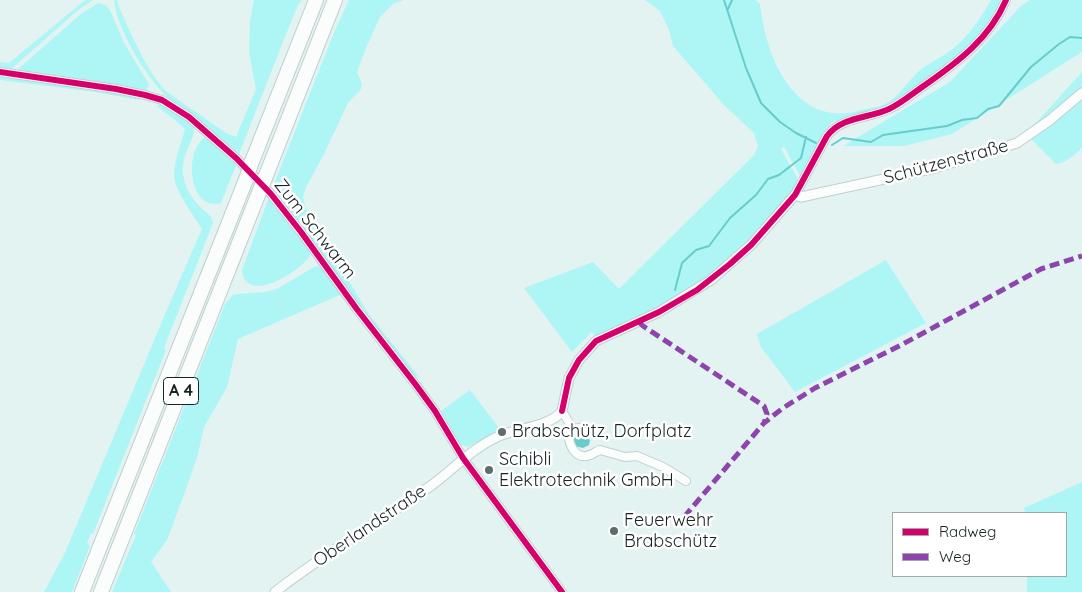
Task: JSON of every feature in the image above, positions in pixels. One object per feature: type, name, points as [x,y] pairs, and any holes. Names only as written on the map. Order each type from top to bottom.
[{"type":"highway","name":"A 4","points":[[82,592],[316,0]]},
{"type":"highway","name":"A 4","points":[[101,592],[335,0]]},
{"type":"street","points":[[686,482],[663,467],[637,456],[625,457],[600,450],[583,456],[575,453],[569,443],[570,431],[562,411],[569,378],[579,360],[596,341],[659,312],[711,280],[751,244],[795,195],[833,128],[844,122],[888,109],[953,65],[991,28],[1000,16],[1006,0]]},
{"type":"street","name":"Zum Schwarm","points":[[0,72],[116,89],[153,97],[177,108],[242,164],[271,194],[292,220],[435,411],[464,458],[562,592]]},
{"type":"street","name":"Schützenstraße","points":[[795,195],[801,197],[935,168],[1016,143],[1050,120],[1082,93]]},
{"type":"street","name":"Oberlandstraße","points":[[275,592],[314,562],[432,484],[469,453],[498,436],[548,421],[562,411]]},
{"type":"street","points":[[532,427],[537,431],[570,431],[586,427]]},
{"type":"shaded area","points":[[85,0],[93,0],[77,11],[9,71],[0,70],[0,62],[9,63]]},
{"type":"shaded area","points":[[114,0],[117,0],[149,69],[167,92],[226,133],[236,137],[256,89],[249,52],[250,21],[254,0],[302,0],[288,29],[239,154],[193,115],[166,96],[156,85],[140,63],[126,37],[116,12]]},
{"type":"shaded area","points":[[349,0],[403,0],[393,4],[380,17],[357,72],[362,84],[361,89],[348,103],[306,187],[303,197],[306,209],[368,313],[420,378],[410,373],[364,314],[299,221],[272,189],[333,35]]},
{"type":"shaded area","points":[[645,0],[755,0],[760,4],[763,25],[777,67],[788,85],[802,99],[819,109],[839,113],[878,106],[891,100],[919,71],[960,43],[975,26],[991,0],[1003,0],[991,23],[963,54],[894,103],[838,122],[836,120],[832,122],[802,179],[784,147],[781,149],[800,183],[756,235],[709,278],[671,302],[596,338],[592,332],[572,352],[524,288],[593,262],[619,289],[754,155],[758,146],[754,133],[725,106],[673,46],[669,30],[660,11]]},
{"type":"shaded area","points":[[1030,0],[1082,0],[1082,52],[952,134],[904,146],[843,146],[950,82],[1021,6]]},
{"type":"shaded area","points":[[98,3],[105,5],[110,10],[124,43],[149,85],[146,91],[17,72],[18,69],[81,14]]},
{"type":"shaded area","points":[[1082,72],[1082,148],[1067,160],[1056,164],[1026,134]]},
{"type":"shaded area","points":[[0,76],[140,96],[139,100],[95,92],[0,80]]},
{"type":"shaded area","points":[[160,104],[168,106],[194,125],[193,136],[184,160],[183,174],[187,189],[201,208],[210,216],[213,223],[164,348],[166,350],[93,534],[91,533],[87,543],[90,546],[72,592],[44,592],[64,555],[202,229],[181,196],[175,182],[176,158],[185,129],[155,105],[158,106]]},
{"type":"shaded area","points":[[204,138],[216,145],[236,165],[221,203],[211,203],[202,199],[196,191],[193,180],[193,156],[197,146]]},
{"type":"shaded area","points":[[269,197],[309,248],[310,256],[304,263],[285,277],[262,286],[253,285],[246,280],[242,270]]},
{"type":"shaded area","points":[[886,260],[926,323],[795,392],[761,347],[757,334]]},
{"type":"shaded area","points":[[318,266],[323,268],[342,294],[238,339],[227,387],[204,427],[197,458],[167,540],[151,562],[171,592],[112,592],[136,535],[134,534],[225,304],[233,295],[277,289]]},
{"type":"shaded area","points":[[470,390],[500,429],[468,447],[460,444],[441,411]]},
{"type":"shaded area","points":[[581,434],[590,440],[589,445],[583,448],[575,446],[572,440]]},
{"type":"shaded area","points":[[1082,482],[1082,592],[1027,592],[1027,577],[1067,577],[1067,512],[1025,512],[1024,508]]},
{"type":"waterway","points":[[724,0],[746,68],[761,103],[780,122],[816,143]]},
{"type":"waterway","points":[[728,9],[732,0]]},
{"type":"waterway","points":[[832,145],[843,138],[871,142],[883,135],[947,126],[962,120],[977,118],[988,109],[999,106],[1031,67],[1059,44],[1070,37],[1082,38]]},
{"type":"waterway","points":[[675,290],[682,263],[696,250],[709,246],[730,218],[756,195],[768,179],[779,175],[801,158],[806,137]]},
{"type":"marked path","points":[[684,517],[764,423],[783,408],[815,388],[903,344],[1041,269],[1082,256]]},
{"type":"marked path","points":[[639,322],[764,406],[767,414],[764,423]]},
{"type":"cycle path","points":[[562,411],[569,378],[579,360],[596,341],[659,312],[697,290],[730,264],[751,245],[795,195],[827,136],[833,130],[848,121],[894,107],[961,58],[982,38],[999,14],[1006,0]]},
{"type":"cycle path","points":[[0,72],[116,89],[162,100],[189,117],[236,158],[271,194],[416,385],[435,411],[463,458],[562,592]]},
{"type":"place","name":"Brabschütz, Dorfplatz","points":[[502,432]]},
{"type":"place","name":"Schibli Elektrotechnik GmbH","points":[[489,470]]},
{"type":"place","name":"Feuerwehr Brabschütz","points":[[614,531]]}]
